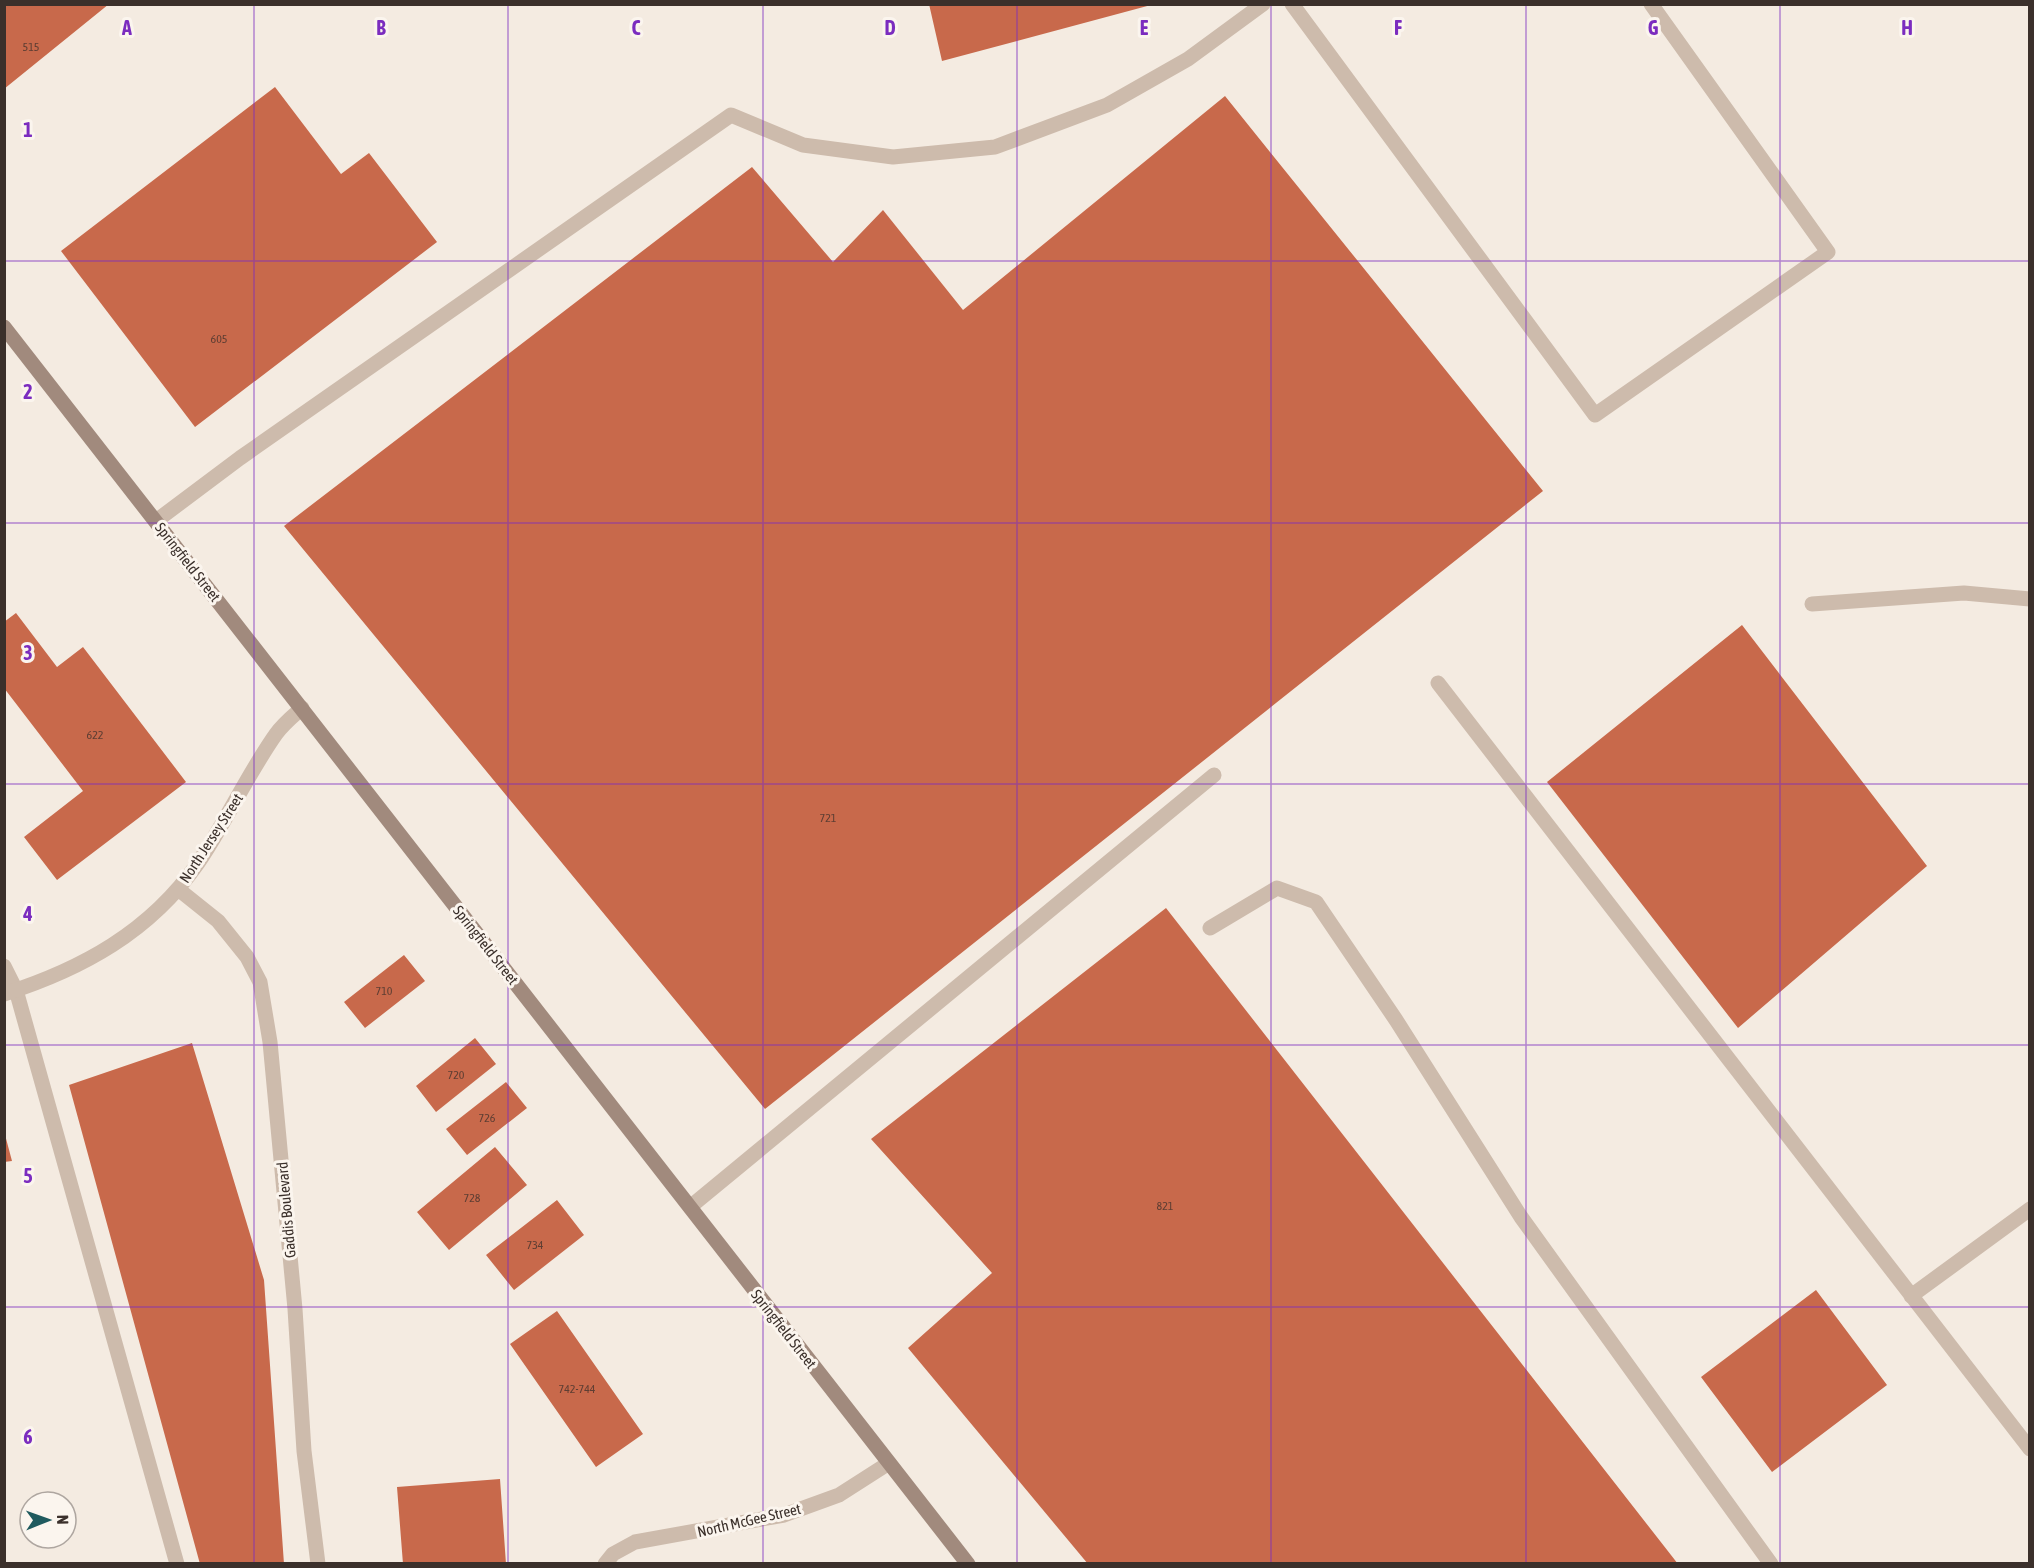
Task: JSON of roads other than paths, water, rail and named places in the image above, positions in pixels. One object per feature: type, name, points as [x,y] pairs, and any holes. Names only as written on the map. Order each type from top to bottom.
[{"type":"main road","name":"Springfield Street","points":[[4,327],[968,1563]]},
{"type":"street","points":[[156,521],[249,451],[730,114],[803,146],[893,157],[995,147],[1107,105],[1188,59],[1263,4]]},
{"type":"street","points":[[1292,4],[1595,415],[1828,252],[1651,4]]},
{"type":"street","points":[[1812,604],[1964,593],[2030,599]]},
{"type":"street","points":[[1438,683],[2030,1449]]},
{"type":"street","name":"North Jersey Street","points":[[10,992],[86,963],[132,933],[178,889],[198,863],[277,732],[302,708]]},
{"type":"street","points":[[690,1207],[1214,775]]},
{"type":"street","points":[[1210,928],[1277,888],[1316,902],[1396,1020],[1521,1217],[1771,1563]]},
{"type":"street","name":"Gaddis Boulevard","points":[[178,889],[218,921],[247,957],[260,982],[270,1042],[295,1309],[304,1451],[318,1563]]},
{"type":"street","points":[[4,966],[177,1563]]},
{"type":"street","points":[[1911,1296],[2030,1209]]},
{"type":"street","name":"North McGee Street","points":[[605,1563],[613,1554],[635,1542],[784,1515],[840,1495],[889,1463]]}]
